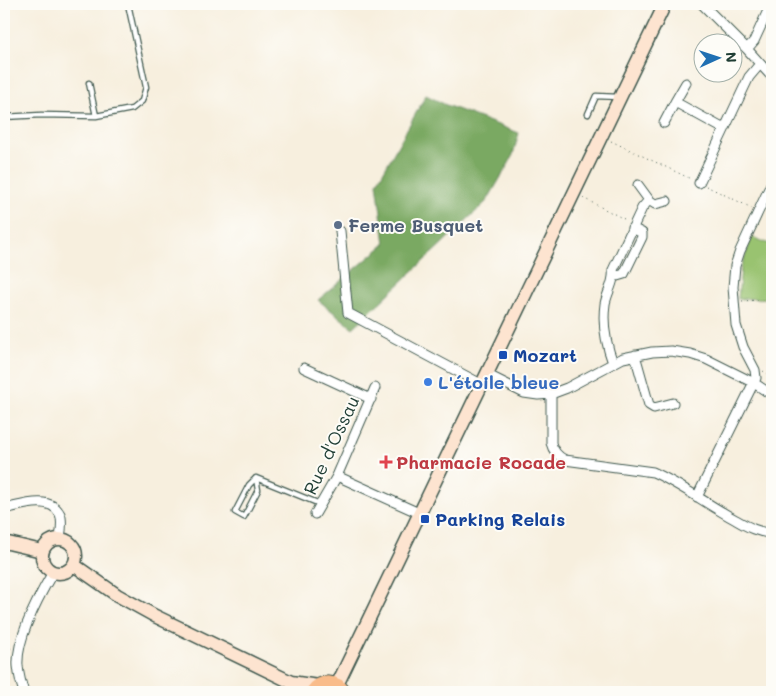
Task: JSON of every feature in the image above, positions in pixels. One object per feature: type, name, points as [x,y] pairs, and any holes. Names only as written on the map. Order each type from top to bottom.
[{"type":"main road","points":[[74,565],[117,595],[155,616],[291,682],[316,689],[329,683],[340,688],[346,666],[665,4]]},
{"type":"main road","points":[[60,538],[71,543],[75,548],[76,560],[70,569],[59,573],[49,570],[43,562],[42,551],[49,542],[60,538]]},
{"type":"main road","points":[[4,542],[42,551]]},
{"type":"main road","points":[[291,682],[302,692]]},
{"type":"street","points":[[702,4],[772,77]]},
{"type":"street","points":[[747,49],[754,41],[771,4]]},
{"type":"street","points":[[699,183],[749,77],[760,64]]},
{"type":"street","points":[[664,123],[686,83]]},
{"type":"street","points":[[675,102],[724,129]]},
{"type":"street","points":[[697,497],[756,378],[755,370],[740,339],[736,325],[732,287],[735,266],[740,251],[772,182]]},
{"type":"street","points":[[638,185],[648,200],[655,204],[668,200]]},
{"type":"street","points":[[613,363],[604,333],[606,303],[614,277],[612,270],[642,208],[648,200]]},
{"type":"street","points":[[614,277],[624,274],[642,237],[642,233],[633,226]]},
{"type":"street","points":[[340,231],[348,313],[484,379],[524,393],[552,394],[613,363],[635,355],[671,351],[706,359],[754,382],[772,394]]},
{"type":"street","points":[[635,355],[649,405],[654,408],[673,403]]},
{"type":"street","points":[[304,368],[370,399]]},
{"type":"street","name":"Rue d'Ossau","points":[[315,514],[337,476],[375,388]]},
{"type":"street","points":[[552,394],[551,443],[553,450],[558,456],[565,460],[653,472],[666,477],[753,529],[772,533]]},
{"type":"street","points":[[337,476],[419,513]]},
{"type":"street","points":[[4,509],[41,502],[52,505],[60,514],[62,525],[60,538]]},
{"type":"street","points":[[24,692],[18,664],[24,632],[41,594],[54,572]]},
{"type":"lane","points":[[4,116],[96,116],[132,109],[142,101],[146,87],[128,4]]},
{"type":"lane","points":[[89,83],[96,116]]},
{"type":"lane","points":[[588,114],[596,96],[620,97]]},
{"type":"lane","points":[[256,478],[321,504]]},
{"type":"lane","points":[[256,478],[258,490],[244,517],[235,512],[249,485],[256,478]]},
{"type":"path","points":[[601,136],[759,211]]},
{"type":"path","points":[[573,193],[633,226]]},
{"type":"path","points":[[733,301],[772,299]]},
{"type":"path","points":[[4,634],[8,645],[19,657]]},
{"type":"green space","points":[[426,95],[446,105],[519,133],[512,158],[487,201],[353,328],[318,300],[385,244],[377,183]]},
{"type":"green space","points":[[752,237],[772,245],[772,298],[738,299],[741,267]]},
{"type":"place","name":"Ferme Busquet","points":[[338,225]]},
{"type":"place","name":"Mozart","points":[[503,355]]},
{"type":"place","name":"L'étoile bleue","points":[[428,382]]},
{"type":"place","name":"Pharmacie Rocade","points":[[386,462]]},
{"type":"place","name":"Parking Relais","points":[[425,519]]}]
